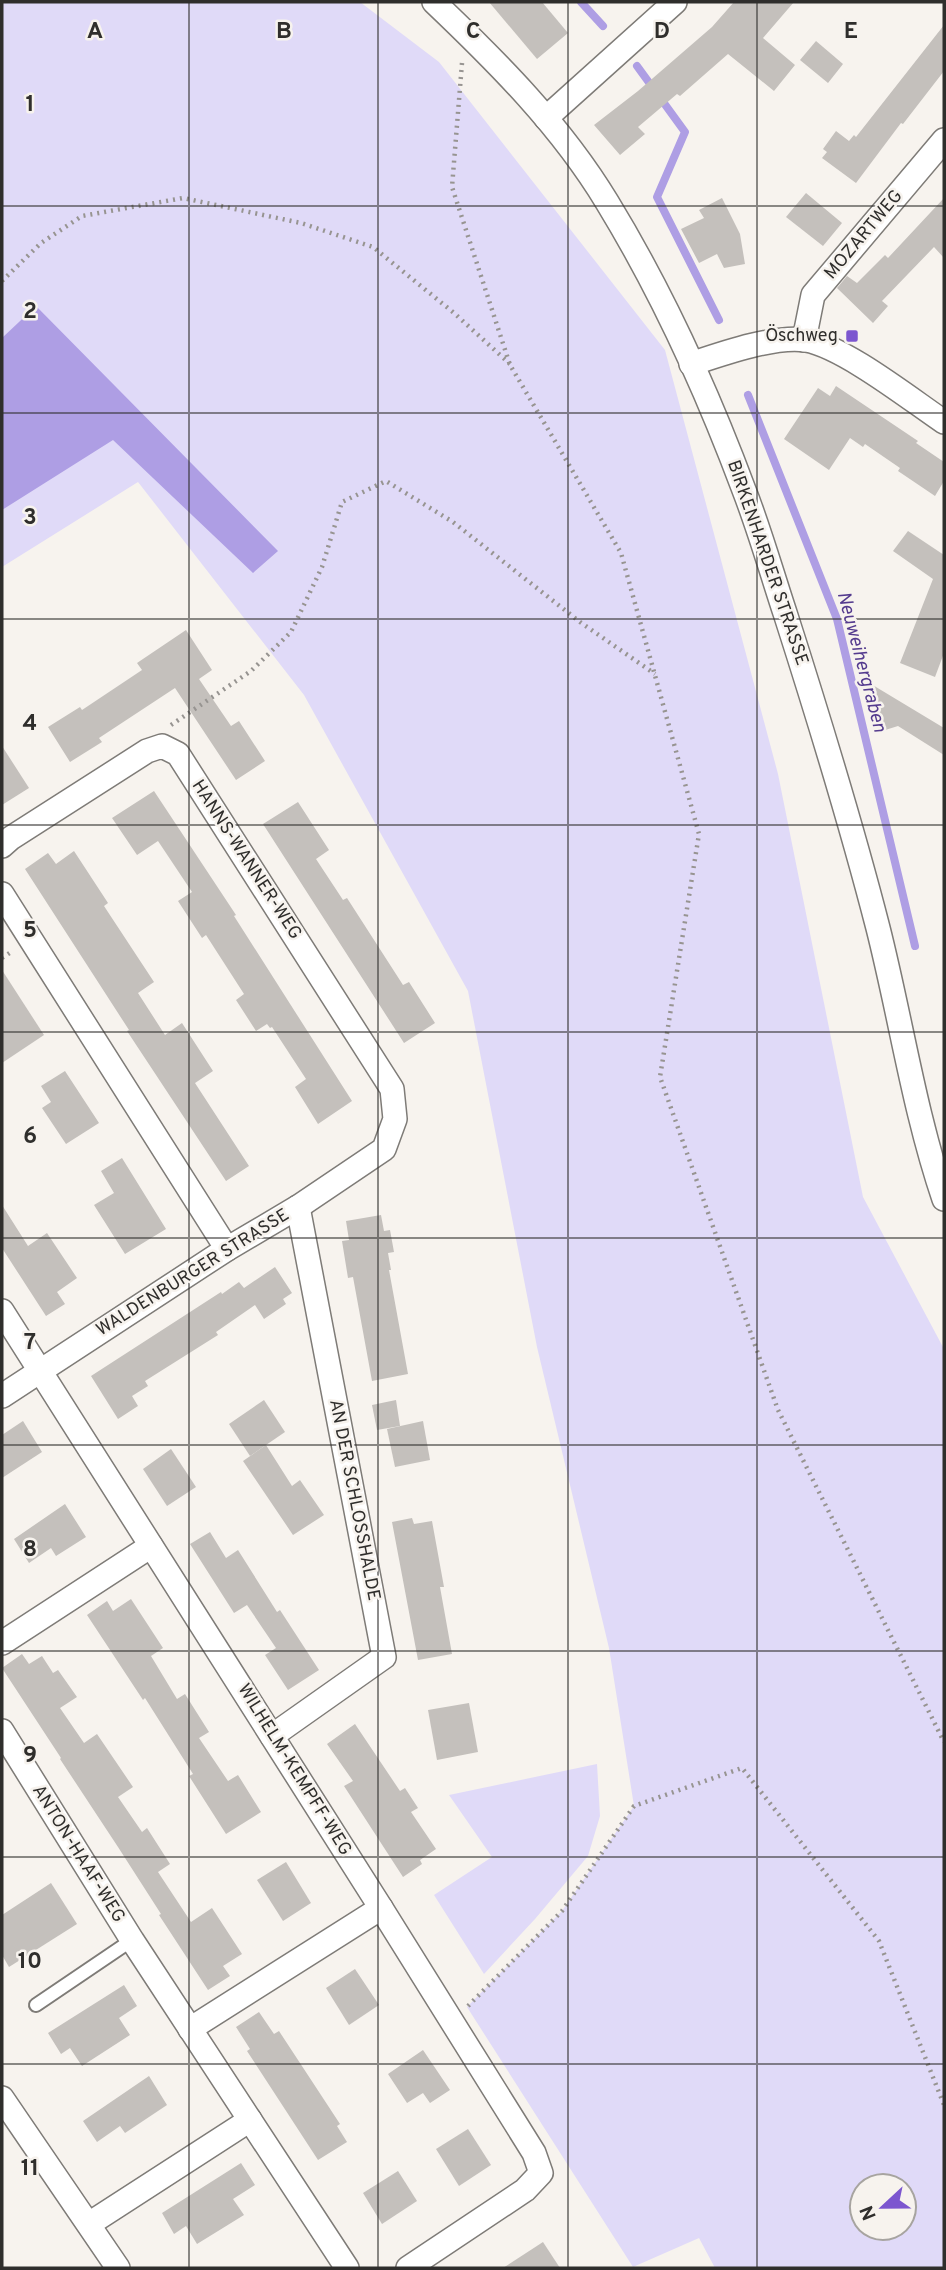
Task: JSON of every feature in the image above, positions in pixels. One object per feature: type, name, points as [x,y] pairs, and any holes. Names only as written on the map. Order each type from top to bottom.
[{"type":"street","name":"BIRKENHARDER STRASSE","points":[[434,2],[547,118],[607,201],[652,282],[691,364],[745,491],[818,714],[878,930],[914,1092],[944,1199]]},
{"type":"street","points":[[547,118],[675,2]]},
{"type":"street","name":"MOZARTWEG","points":[[804,340],[813,295],[944,140]]},
{"type":"street","points":[[691,364],[724,352],[776,342],[804,340],[823,345],[853,361],[944,422]]},
{"type":"street","points":[[2,846],[147,751],[162,746]]},
{"type":"street","name":"HANNS-WANNER-WEG","points":[[162,746],[178,754],[392,1089],[395,1119],[384,1149]]},
{"type":"street","points":[[2,894],[227,1249]]},
{"type":"street","name":"WALDENBURGER STRASSE","points":[[2,1396],[384,1149]]},
{"type":"street","name":"AN DER SCHLOSSHALDE","points":[[272,1736],[384,1657],[298,1207]]},
{"type":"street","name":"WILHELM-KEMPFF-WEG","points":[[2,1311],[534,2153],[541,2172],[525,2190],[408,2268]]},
{"type":"street","points":[[2,1643],[151,1546]]},
{"type":"street","name":"ANTON-HAAF-WEG","points":[[2,1731],[132,1940],[347,2268]]},
{"type":"street","points":[[190,2029],[381,1908]]},
{"type":"street","points":[[2,2098],[118,2268]]},
{"type":"street","points":[[89,2224],[250,2120]]},
{"type":"lane","name":"ANTON-HAAF-WEG","points":[[36,2006],[132,1940]]},
{"type":"path","points":[[464,31],[452,187],[510,365],[621,553],[699,834],[660,1077],[778,1410],[944,1742]]},
{"type":"path","points":[[2,281],[41,243],[82,216],[183,198],[301,223],[373,247],[454,313],[510,365]]},
{"type":"path","points":[[162,746],[172,724],[251,671],[291,632],[322,567],[342,502],[387,481],[453,522],[580,622],[656,675]]},
{"type":"path","points":[[452,2021],[562,1911],[634,1806],[742,1768],[879,1941],[944,2105]]},
{"type":"shaded area","points":[[2,2],[360,2],[439,62],[665,350],[778,774],[863,1197],[944,1349],[944,2268],[715,2268],[699,2238],[633,2267],[467,2007],[562,1911],[634,1806],[609,1648],[537,1347],[468,991],[304,695],[138,482],[2,567]]},
{"type":"shaded area","points":[[36,306],[278,551],[253,573],[113,440],[2,510],[2,338]]},
{"type":"shaded area","points":[[597,1764],[600,1816],[588,1856],[484,1974],[434,1895],[492,1857],[449,1795]]},
{"type":"building","points":[[489,2],[542,2],[568,33],[537,59]]},
{"type":"building","points":[[734,2],[794,2],[763,38],[795,65],[774,91],[728,54],[680,96],[677,94],[638,127],[645,134],[620,155],[594,125],[712,27]]},
{"type":"building","points":[[944,25],[944,71],[856,183],[822,158],[827,152],[823,149],[836,131],[849,141],[854,135],[856,137]]},
{"type":"building","points":[[816,41],[843,64],[828,83],[800,60]]},
{"type":"building","points":[[806,193],[842,223],[823,246],[786,217]]},
{"type":"building","points":[[722,198],[740,234],[745,264],[724,268],[717,254],[699,263],[681,229],[704,218],[699,210]]},
{"type":"building","points":[[944,198],[944,258],[934,247],[882,301],[888,306],[873,323],[837,288],[847,276],[857,283],[885,255],[888,258]]},
{"type":"building","points":[[836,386],[918,441],[916,443],[944,462],[944,481],[935,496],[865,444],[863,447],[850,438],[829,470],[784,439],[818,388],[830,396]]},
{"type":"building","points":[[908,531],[944,555],[944,653],[935,677],[900,663],[933,579],[893,551]]},
{"type":"building","points":[[186,630],[212,670],[199,679],[231,726],[239,721],[265,761],[236,780],[175,688],[99,738],[102,742],[70,762],[48,727],[80,707],[82,710],[142,670],[137,663]]},
{"type":"building","points":[[866,681],[944,728],[944,755],[898,726],[882,731]]},
{"type":"building","points":[[2,746],[29,788],[2,805]]},
{"type":"building","points":[[154,791],[236,915],[234,916],[352,1101],[318,1124],[295,1087],[306,1079],[272,1027],[267,1024],[256,1031],[236,1000],[244,994],[206,935],[202,938],[178,901],[192,892],[158,841],[137,855],[112,818]]},
{"type":"building","points":[[298,802],[329,850],[316,859],[343,900],[347,898],[403,985],[409,982],[435,1023],[404,1043],[263,824]]},
{"type":"building","points":[[74,851],[108,903],[104,906],[154,982],[138,993],[165,1035],[182,1023],[213,1071],[195,1083],[249,1166],[226,1181],[25,869],[48,853],[56,864]]},
{"type":"building","points":[[2,970],[44,1035],[2,1063]]},
{"type":"building","points":[[65,1071],[99,1123],[66,1144],[42,1108],[51,1102],[41,1086]]},
{"type":"building","points":[[122,1158],[166,1229],[125,1254],[94,1205],[114,1193],[101,1171]]},
{"type":"building","points":[[2,1205],[28,1246],[47,1233],[77,1278],[57,1292],[65,1304],[46,1316],[2,1248]]},
{"type":"building","points":[[381,1215],[384,1231],[390,1230],[394,1252],[388,1253],[389,1270],[408,1374],[372,1381],[353,1277],[348,1278],[342,1241],[349,1240],[346,1221]]},
{"type":"building","points":[[275,1267],[292,1293],[283,1299],[286,1304],[264,1319],[255,1305],[216,1332],[218,1335],[145,1381],[148,1386],[132,1396],[138,1406],[118,1419],[91,1376],[221,1292],[222,1294],[239,1282],[244,1288]]},
{"type":"building","points":[[264,1400],[285,1432],[250,1456],[229,1424]]},
{"type":"building","points":[[396,1400],[400,1426],[377,1430],[372,1405]]},
{"type":"building","points":[[23,1421],[42,1452],[2,1478],[2,1435]]},
{"type":"building","points":[[423,1421],[430,1460],[395,1467],[387,1429]]},
{"type":"building","points":[[266,1445],[292,1486],[300,1480],[324,1515],[293,1535],[243,1461]]},
{"type":"building","points":[[171,1449],[196,1487],[167,1506],[143,1469]]},
{"type":"building","points":[[65,1504],[86,1537],[56,1556],[51,1548],[29,1563],[14,1539]]},
{"type":"building","points":[[412,1518],[414,1524],[432,1521],[452,1654],[418,1660],[392,1522]]},
{"type":"building","points":[[210,1532],[226,1558],[238,1550],[277,1612],[280,1610],[319,1670],[288,1690],[265,1655],[276,1648],[247,1605],[234,1613],[190,1544]]},
{"type":"building","points":[[131,1599],[163,1648],[151,1656],[177,1699],[185,1694],[209,1732],[199,1738],[228,1781],[238,1775],[261,1812],[226,1834],[189,1776],[193,1774],[145,1698],[143,1700],[87,1615],[107,1601],[113,1611]]},
{"type":"building","points":[[22,1654],[29,1664],[42,1656],[53,1673],[58,1670],[77,1697],[60,1708],[84,1743],[97,1734],[133,1787],[118,1797],[142,1832],[147,1828],[170,1864],[158,1872],[191,1922],[212,1908],[242,1954],[223,1966],[230,1976],[208,1990],[2,1668]]},
{"type":"building","points":[[469,1703],[478,1752],[437,1760],[428,1710]]},
{"type":"building","points":[[355,1724],[400,1791],[405,1788],[418,1808],[411,1812],[436,1849],[420,1860],[422,1864],[403,1877],[344,1786],[353,1781],[327,1744]]},
{"type":"building","points":[[286,1862],[311,1903],[283,1921],[257,1880]]},
{"type":"building","points":[[51,1883],[77,1924],[9,1967],[2,1955],[2,1915]]},
{"type":"building","points":[[355,1969],[379,2005],[349,2025],[326,1988]]},
{"type":"building","points":[[124,1985],[137,2006],[119,2018],[130,2035],[82,2066],[70,2048],[61,2054],[48,2033]]},
{"type":"building","points":[[259,2012],[274,2034],[279,2031],[340,2124],[337,2126],[347,2142],[318,2160],[247,2051],[250,2049],[236,2027]]},
{"type":"building","points":[[423,2050],[450,2090],[430,2103],[423,2093],[407,2103],[388,2074]]},
{"type":"building","points":[[149,2076],[167,2105],[125,2133],[120,2126],[97,2142],[83,2121]]},
{"type":"building","points":[[468,2129],[491,2165],[459,2186],[436,2149]]},
{"type":"building","points":[[241,2163],[255,2185],[233,2199],[244,2215],[197,2244],[186,2226],[174,2234],[162,2213]]},
{"type":"building","points":[[398,2171],[417,2201],[382,2224],[363,2193]]},
{"type":"building","points":[[543,2242],[560,2268],[503,2268]]},
{"type":"waterway","points":[[581,2],[603,26]]},
{"type":"waterway","name":"Neuweihergraben","points":[[637,66],[685,132],[657,197],[719,320]]},
{"type":"waterway","name":"Neuweihergraben","points":[[748,395],[837,619],[915,946]]},
{"type":"place","name":"Öschweg","points":[[852,336]]}]
